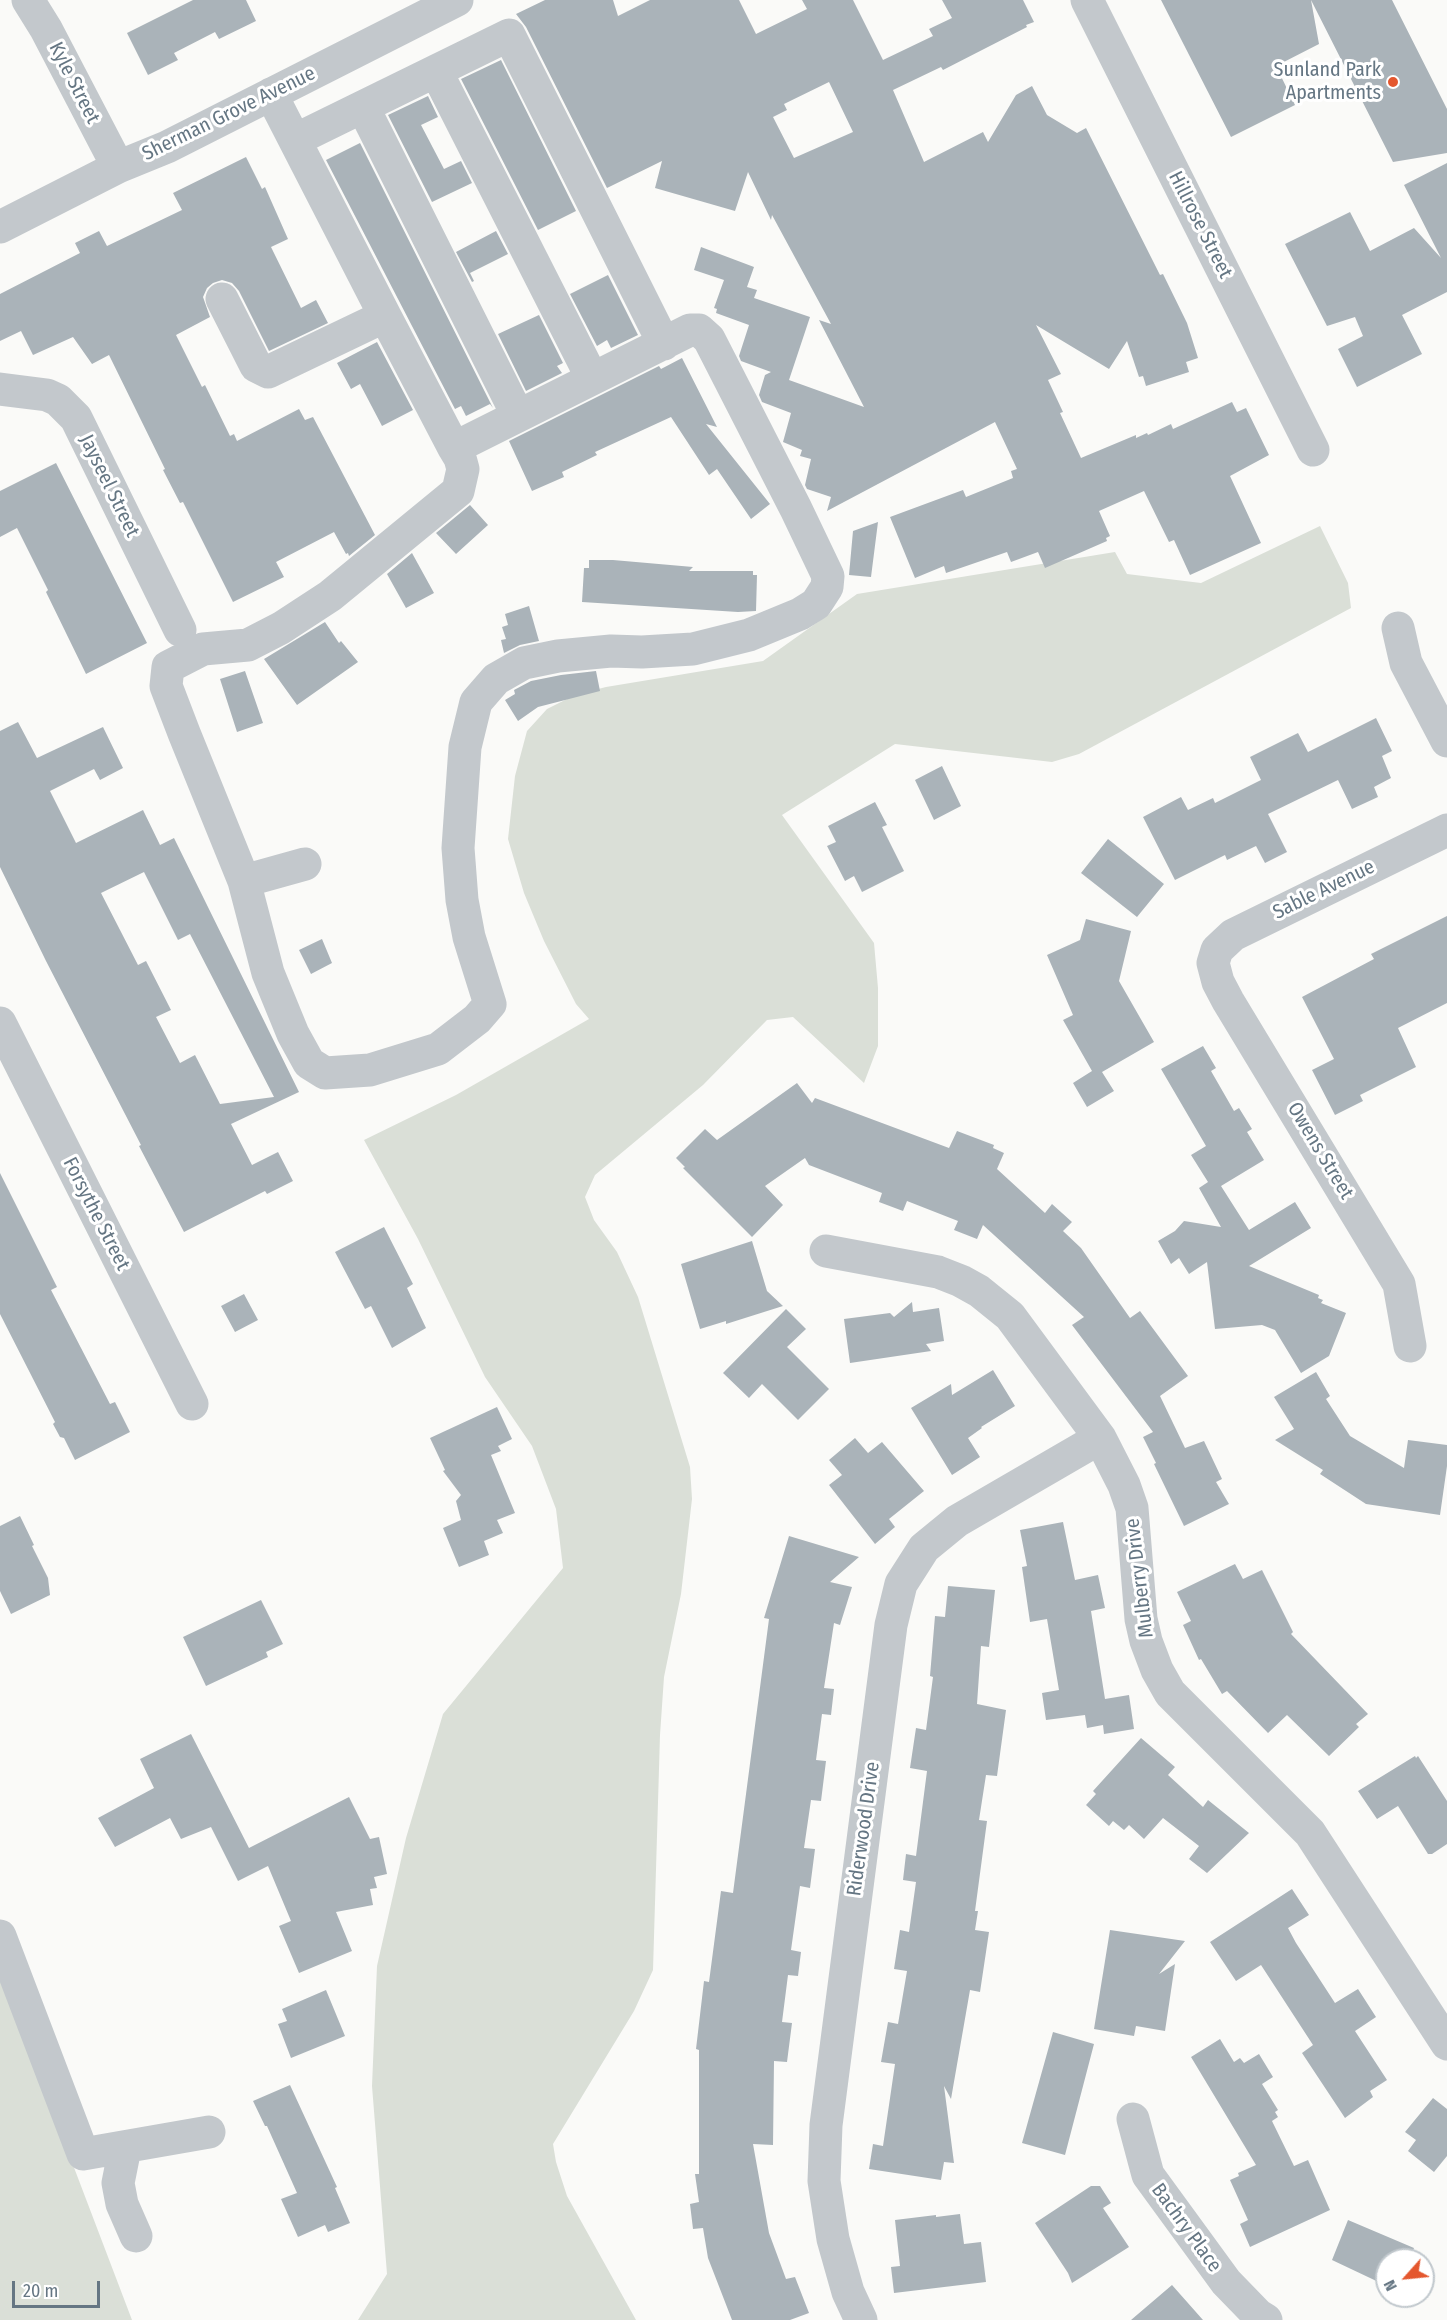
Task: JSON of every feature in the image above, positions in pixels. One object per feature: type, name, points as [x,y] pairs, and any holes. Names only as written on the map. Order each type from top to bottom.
[{"type":"street","name":"Kyle Street","points":[[28,0],[46,29],[118,167]]},
{"type":"street","name":"Sherman Grove Avenue","points":[[0,227],[118,167],[167,147],[457,0]]},
{"type":"street","name":"Hillrose Street","points":[[1095,3],[1313,450]]},
{"type":"street","points":[[295,140],[508,35],[664,344]]},
{"type":"street","points":[[436,71],[592,378]]},
{"type":"street","points":[[271,94],[385,316],[454,448],[460,458],[463,469],[458,490],[330,596],[281,628],[248,645],[203,649],[168,668],[166,686],[244,881],[268,973],[293,1034],[309,1063],[325,1073],[370,1070],[438,1049],[477,1019],[490,1004],[469,937],[462,900],[458,848],[465,747],[476,702],[496,679],[524,663],[558,656],[611,651],[693,649],[749,635],[800,614],[816,604],[827,587],[828,576],[709,339],[703,332],[694,330],[592,378],[454,448]]},
{"type":"street","points":[[363,107],[518,416]]},
{"type":"street","points":[[222,299],[256,366],[268,372],[385,316]]},
{"type":"street","name":"Jayseel Street","points":[[0,389],[47,395],[58,400],[76,418],[180,630]]},
{"type":"street","points":[[1398,628],[1406,663],[1447,741]]},
{"type":"street","name":"Sable Avenue","points":[[1213,963],[1217,950],[1233,935],[1447,830]]},
{"type":"street","points":[[244,881],[305,864]]},
{"type":"street","name":"Owens Street","points":[[1213,963],[1218,982],[1228,1001],[1400,1284],[1410,1346]]},
{"type":"street","name":"Forsythe Street","points":[[0,1023],[192,1404]]},
{"type":"street","name":"Mulberry Drive","points":[[826,1251],[938,1272],[961,1281],[987,1297],[1011,1316],[1100,1438],[1116,1466],[1130,1502],[1142,1620],[1146,1641],[1156,1670],[1170,1693],[1310,1833],[1447,2044]]},
{"type":"street","name":"Riderwood Drive","points":[[861,2320],[848,2292],[832,2239],[824,2181],[826,2125],[889,1637],[902,1584],[924,1548],[957,1521],[1100,1438]]},
{"type":"street","points":[[0,1936],[82,2154],[209,2132]]},
{"type":"street","name":"Bachry Place","points":[[1133,2119],[1148,2175],[1226,2282],[1258,2315],[1266,2320]]},
{"type":"street","points":[[126,2148],[118,2183],[122,2204],[136,2236]]},
{"type":"shaded area","points":[[1320,526],[1348,583],[1351,608],[1079,754],[1052,762],[895,744],[782,815],[874,943],[878,988],[878,1046],[864,1083],[793,1017],[767,1020],[703,1085],[595,1175],[585,1197],[594,1220],[617,1252],[638,1297],[690,1467],[692,1499],[681,1594],[664,1677],[660,1735],[653,1970],[634,2011],[553,2144],[567,2196],[636,2320],[358,2320],[387,2274],[372,2086],[377,1966],[406,1838],[443,1714],[563,1568],[556,1509],[532,1446],[485,1377],[418,1239],[364,1140],[456,1095],[589,1019],[576,1004],[544,941],[524,893],[508,839],[515,776],[527,731],[547,709],[575,695],[606,687],[763,661],[857,594],[1115,552],[1127,574],[1201,583]]},
{"type":"shaded area","points":[[0,1973],[132,2320],[0,2320]]},
{"type":"building","points":[[193,0],[246,0],[256,21],[219,39],[215,32],[174,53],[178,60],[148,75],[127,33]]},
{"type":"building","points":[[545,0],[613,0],[618,16],[650,0],[739,0],[756,34],[807,9],[802,0],[853,0],[883,60],[933,36],[929,29],[952,18],[942,0],[1023,0],[1034,22],[1026,25],[1027,27],[943,70],[941,67],[893,90],[924,162],[983,132],[988,142],[1016,95],[1032,86],[1047,115],[1077,133],[1086,128],[1160,275],[1163,274],[1187,323],[1198,358],[1186,362],[1189,372],[1146,386],[1143,376],[1139,377],[1127,341],[1109,369],[1036,325],[1061,374],[1048,380],[1063,412],[1060,413],[1081,458],[1136,435],[1136,438],[1147,433],[1148,435],[1171,424],[1173,429],[1232,402],[1237,412],[1246,408],[1269,455],[1230,476],[1261,543],[1190,575],[1174,540],[1169,542],[1144,491],[1099,511],[1110,536],[1106,538],[1107,541],[1045,568],[1038,552],[1011,562],[1007,552],[946,573],[944,566],[915,578],[890,517],[963,490],[966,497],[1013,478],[1011,471],[1017,469],[995,422],[827,511],[831,497],[807,489],[805,485],[811,459],[800,456],[802,450],[783,442],[791,413],[762,402],[759,395],[765,375],[771,372],[741,361],[739,356],[749,325],[716,313],[717,309],[714,308],[724,280],[694,270],[701,247],[754,267],[747,287],[757,290],[754,298],[810,317],[789,380],[864,407],[819,320],[831,324],[772,215],[771,220],[748,172],[735,211],[655,188],[662,161],[607,188],[526,27],[516,14]],"holes":[[[829,82],[853,132],[794,158],[773,117],[787,110],[784,104]]]},
{"type":"building","points":[[1161,0],[1311,0],[1319,44],[1276,66],[1295,105],[1231,137]]},
{"type":"building","points":[[1311,0],[1392,0],[1447,109],[1447,153],[1393,162]]},
{"type":"building","points":[[501,60],[576,211],[538,230],[461,79]]},
{"type":"building","points":[[428,96],[438,117],[421,125],[444,169],[461,161],[472,183],[432,202],[388,115]]},
{"type":"building","points":[[360,143],[493,408],[490,404],[466,416],[461,406],[455,409],[326,160]]},
{"type":"building","points":[[246,157],[262,189],[265,187],[288,239],[271,247],[301,308],[316,300],[328,323],[269,351],[239,291],[232,283],[222,280],[207,288],[203,297],[210,317],[176,335],[202,387],[205,385],[230,436],[234,434],[237,441],[299,409],[305,420],[313,417],[375,535],[349,556],[334,532],[276,562],[284,577],[233,602],[183,502],[180,503],[163,470],[165,469],[109,355],[92,364],[73,337],[33,355],[21,331],[0,341],[0,294],[80,253],[75,243],[99,231],[107,246],[182,210],[173,193]]},
{"type":"building","points":[[1447,163],[1447,292],[1402,315],[1422,354],[1357,387],[1338,349],[1363,336],[1355,317],[1327,326],[1285,244],[1350,212],[1370,251],[1414,228],[1441,258],[1404,185]]},
{"type":"building","points":[[496,231],[508,254],[470,273],[474,281],[472,282],[456,252]]},
{"type":"building","points":[[608,275],[638,335],[611,348],[607,340],[597,346],[570,294]]},
{"type":"building","points":[[539,315],[563,363],[557,366],[562,373],[526,391],[498,334]]},
{"type":"building","points":[[377,342],[413,410],[382,426],[360,384],[351,389],[337,363]]},
{"type":"building","points":[[682,358],[717,427],[706,424],[770,504],[751,519],[717,469],[709,475],[671,417],[595,452],[597,455],[562,472],[564,477],[532,491],[509,441],[659,366],[661,369]]},
{"type":"building","points":[[56,463],[147,643],[86,674],[17,528],[0,537],[0,491]]},
{"type":"building","points":[[470,505],[488,525],[456,554],[436,533]]},
{"type":"building","points":[[878,522],[871,577],[849,575],[853,531]]},
{"type":"building","points":[[412,553],[434,593],[406,608],[387,574]]},
{"type":"building","points":[[589,560],[693,567],[689,571],[753,571],[753,575],[757,575],[756,611],[738,612],[582,602],[584,568],[589,568]]},
{"type":"building","points":[[529,606],[539,641],[520,645],[504,653],[501,640],[506,639],[502,627],[508,625],[505,614]]},
{"type":"building","points":[[325,622],[339,643],[341,641],[358,662],[297,705],[264,659]]},
{"type":"building","points":[[245,671],[263,723],[237,732],[220,679]]},
{"type":"building","points":[[596,671],[600,691],[538,707],[518,721],[505,700],[515,694],[514,690],[531,681]]},
{"type":"building","points":[[1376,718],[1392,751],[1382,756],[1391,778],[1374,787],[1378,797],[1352,809],[1338,780],[1268,814],[1287,852],[1265,863],[1256,846],[1227,860],[1225,855],[1175,880],[1143,817],[1181,797],[1188,810],[1213,798],[1215,803],[1261,780],[1250,757],[1298,733],[1308,752]]},
{"type":"building","points":[[18,722],[37,758],[103,727],[123,768],[100,780],[94,769],[50,791],[76,843],[143,810],[160,845],[174,838],[299,1092],[231,1124],[252,1165],[278,1152],[293,1181],[267,1194],[265,1191],[184,1232],[0,867],[0,731]],"holes":[[[144,872],[178,940],[190,934],[274,1097],[220,1104],[195,1055],[180,1063],[156,1017],[171,1010],[146,961],[138,965],[101,893]]]},
{"type":"building","points":[[942,766],[961,806],[934,820],[915,780]]},
{"type":"building","points":[[875,802],[887,825],[882,827],[904,871],[862,892],[854,876],[845,881],[827,846],[836,842],[828,826]]},
{"type":"building","points":[[1108,839],[1164,884],[1137,917],[1081,873]]},
{"type":"building","points":[[1447,916],[1447,1003],[1398,1028],[1416,1067],[1360,1095],[1363,1101],[1335,1115],[1312,1070],[1334,1059],[1302,997],[1374,959],[1371,954]]},
{"type":"building","points":[[1086,919],[1131,931],[1119,981],[1154,1042],[1102,1072],[1114,1091],[1087,1107],[1073,1083],[1092,1071],[1063,1020],[1073,1015],[1047,955],[1080,940]]},
{"type":"building","points":[[322,939],[332,963],[311,974],[299,950]]},
{"type":"building","points":[[1203,1046],[1216,1068],[1211,1071],[1234,1111],[1239,1108],[1252,1129],[1247,1132],[1264,1160],[1221,1186],[1249,1230],[1295,1202],[1311,1228],[1249,1266],[1319,1295],[1318,1298],[1323,1300],[1321,1303],[1346,1313],[1329,1356],[1301,1373],[1275,1330],[1262,1325],[1215,1329],[1207,1262],[1189,1274],[1179,1258],[1171,1264],[1158,1241],[1175,1231],[1184,1221],[1221,1227],[1199,1188],[1208,1182],[1191,1155],[1206,1146],[1161,1069]]},
{"type":"building","points":[[797,1083],[812,1103],[815,1098],[949,1148],[957,1131],[994,1145],[993,1148],[1004,1153],[997,1169],[1045,1213],[1052,1204],[1072,1222],[1063,1231],[1081,1248],[1130,1318],[1140,1311],[1188,1376],[1160,1396],[1185,1448],[1204,1441],[1222,1479],[1216,1482],[1229,1504],[1184,1526],[1143,1437],[1153,1432],[1072,1325],[1084,1317],[983,1225],[977,1239],[954,1230],[958,1221],[907,1201],[903,1211],[879,1202],[882,1193],[809,1165],[805,1158],[765,1186],[783,1205],[752,1237],[683,1168],[685,1167],[676,1158],[705,1129],[717,1140]]},
{"type":"building","points":[[0,1173],[57,1287],[51,1290],[110,1404],[115,1402],[130,1432],[75,1460],[64,1438],[60,1437],[53,1424],[55,1422],[0,1314]]},
{"type":"building","points":[[384,1227],[413,1284],[407,1288],[426,1328],[392,1348],[371,1306],[365,1309],[335,1252]]},
{"type":"building","points":[[752,1241],[767,1291],[783,1306],[726,1324],[726,1321],[700,1329],[681,1264]]},
{"type":"building","points":[[244,1294],[258,1320],[235,1332],[221,1306]]},
{"type":"building","points":[[912,1302],[913,1312],[939,1308],[944,1341],[926,1344],[931,1351],[850,1363],[844,1319],[890,1313],[894,1317]]},
{"type":"building","points":[[786,1309],[806,1329],[787,1347],[829,1389],[798,1420],[762,1384],[749,1398],[723,1373]]},
{"type":"building","points":[[993,1370],[1015,1406],[968,1438],[980,1457],[952,1475],[911,1408],[951,1384],[952,1395]]},
{"type":"building","points":[[1316,1372],[1330,1396],[1326,1399],[1350,1436],[1404,1468],[1408,1440],[1447,1445],[1447,1466],[1440,1515],[1366,1504],[1320,1474],[1323,1470],[1275,1440],[1294,1429],[1274,1397]]},
{"type":"building","points":[[497,1407],[512,1439],[498,1446],[501,1451],[491,1455],[515,1513],[497,1520],[503,1533],[484,1541],[489,1555],[459,1567],[443,1528],[461,1520],[456,1501],[461,1495],[443,1471],[445,1470],[430,1438]]},
{"type":"building","points":[[855,1438],[868,1453],[882,1442],[924,1491],[889,1519],[895,1527],[875,1544],[829,1485],[842,1475],[829,1460]]},
{"type":"building","points":[[20,1516],[48,1578],[50,1595],[11,1614],[0,1591],[0,1526]]},
{"type":"building","points":[[1063,1522],[1075,1580],[1098,1575],[1105,1608],[1091,1611],[1105,1699],[1129,1695],[1134,1729],[1104,1734],[1103,1725],[1087,1728],[1085,1715],[1046,1720],[1042,1693],[1059,1690],[1047,1619],[1030,1622],[1022,1567],[1027,1566],[1020,1530]]},
{"type":"building","points":[[789,1536],[859,1557],[830,1582],[852,1587],[840,1625],[834,1623],[824,1688],[834,1689],[831,1715],[822,1714],[816,1760],[826,1761],[821,1801],[811,1800],[804,1848],[815,1849],[810,1888],[800,1886],[791,1950],[801,1952],[798,1976],[788,1975],[782,2022],[792,2023],[787,2062],[774,2061],[773,2145],[753,2144],[769,2233],[786,2279],[795,2277],[809,2313],[790,2320],[732,2320],[708,2258],[703,2228],[693,2229],[690,2204],[699,2202],[695,2174],[699,2174],[699,2050],[696,2049],[704,1981],[709,1982],[721,1891],[733,1893],[769,1619],[764,1618]]},
{"type":"building","points":[[1235,1564],[1243,1579],[1262,1570],[1293,1632],[1291,1634],[1368,1714],[1356,1724],[1359,1727],[1329,1756],[1287,1715],[1268,1733],[1227,1691],[1222,1694],[1201,1659],[1199,1660],[1183,1625],[1191,1621],[1177,1592]]},
{"type":"building","points":[[948,1586],[995,1590],[989,1647],[981,1646],[977,1704],[1006,1710],[997,1776],[986,1775],[979,1820],[987,1821],[975,1911],[978,1911],[975,1930],[989,1932],[980,1992],[970,1990],[951,2099],[944,2086],[954,2163],[944,2162],[941,2180],[869,2169],[873,2144],[883,2146],[895,2064],[881,2062],[888,2022],[898,2024],[907,1971],[894,1969],[900,1930],[909,1932],[916,1882],[903,1880],[906,1854],[916,1856],[927,1771],[910,1768],[916,1728],[926,1730],[933,1677],[930,1676],[935,1616],[945,1617]]},
{"type":"building","points":[[261,1600],[283,1644],[266,1652],[268,1657],[206,1686],[183,1637]]},
{"type":"building","points":[[191,1734],[249,1848],[349,1797],[370,1839],[379,1837],[387,1874],[374,1877],[377,1888],[370,1889],[373,1905],[336,1912],[352,1951],[299,1973],[279,1926],[291,1921],[268,1866],[238,1881],[211,1827],[181,1839],[170,1818],[115,1847],[98,1818],[154,1788],[140,1759]]},
{"type":"building","points":[[1141,1738],[1175,1767],[1168,1775],[1203,1807],[1208,1800],[1249,1833],[1207,1873],[1189,1859],[1199,1846],[1163,1818],[1144,1839],[1129,1825],[1124,1830],[1113,1821],[1109,1826],[1086,1805],[1096,1794],[1093,1791]]},
{"type":"building","points":[[1415,1756],[1416,1758],[1418,1756],[1447,1801],[1447,1844],[1432,1854],[1428,1854],[1398,1806],[1377,1819],[1358,1791]]},
{"type":"building","points":[[1292,1889],[1309,1915],[1288,1928],[1335,2003],[1358,1989],[1376,2017],[1355,2031],[1387,2080],[1370,2091],[1373,2097],[1345,2118],[1302,2053],[1313,2045],[1261,1965],[1236,1981],[1210,1942]]},
{"type":"building","points":[[1110,1930],[1185,1941],[1159,1974],[1175,1964],[1165,2031],[1136,2026],[1134,2036],[1094,2029]]},
{"type":"building","points":[[326,1990],[345,2036],[291,2058],[278,2024],[287,2021],[282,2009]]},
{"type":"building","points":[[1053,2032],[1094,2044],[1065,2155],[1022,2143]]},
{"type":"building","points":[[1220,2039],[1234,2062],[1240,2058],[1244,2063],[1259,2054],[1273,2077],[1262,2084],[1278,2110],[1275,2112],[1278,2117],[1272,2121],[1294,2166],[1308,2160],[1330,2210],[1250,2247],[1240,2224],[1248,2220],[1230,2180],[1239,2176],[1238,2173],[1256,2165],[1191,2057]]},
{"type":"building","points":[[290,2085],[337,2187],[335,2188],[350,2223],[328,2232],[325,2225],[298,2237],[281,2199],[297,2193],[267,2126],[253,2101]]},
{"type":"building","points":[[1433,2098],[1447,2109],[1447,2156],[1434,2172],[1408,2151],[1416,2140],[1405,2132]]},
{"type":"building","points":[[1091,2186],[1100,2186],[1111,2203],[1103,2208],[1129,2247],[1072,2283],[1068,2273],[1035,2223]]},
{"type":"building","points":[[960,2214],[964,2244],[981,2242],[986,2282],[894,2293],[891,2267],[900,2266],[895,2220]]},
{"type":"building","points":[[1348,2220],[1414,2248],[1375,2248],[1375,2280],[1332,2260]]},
{"type":"building","points":[[1172,2285],[1203,2320],[1131,2320]]},
{"type":"place","name":"Sunland Park Apartments","points":[[1393,82]]}]
